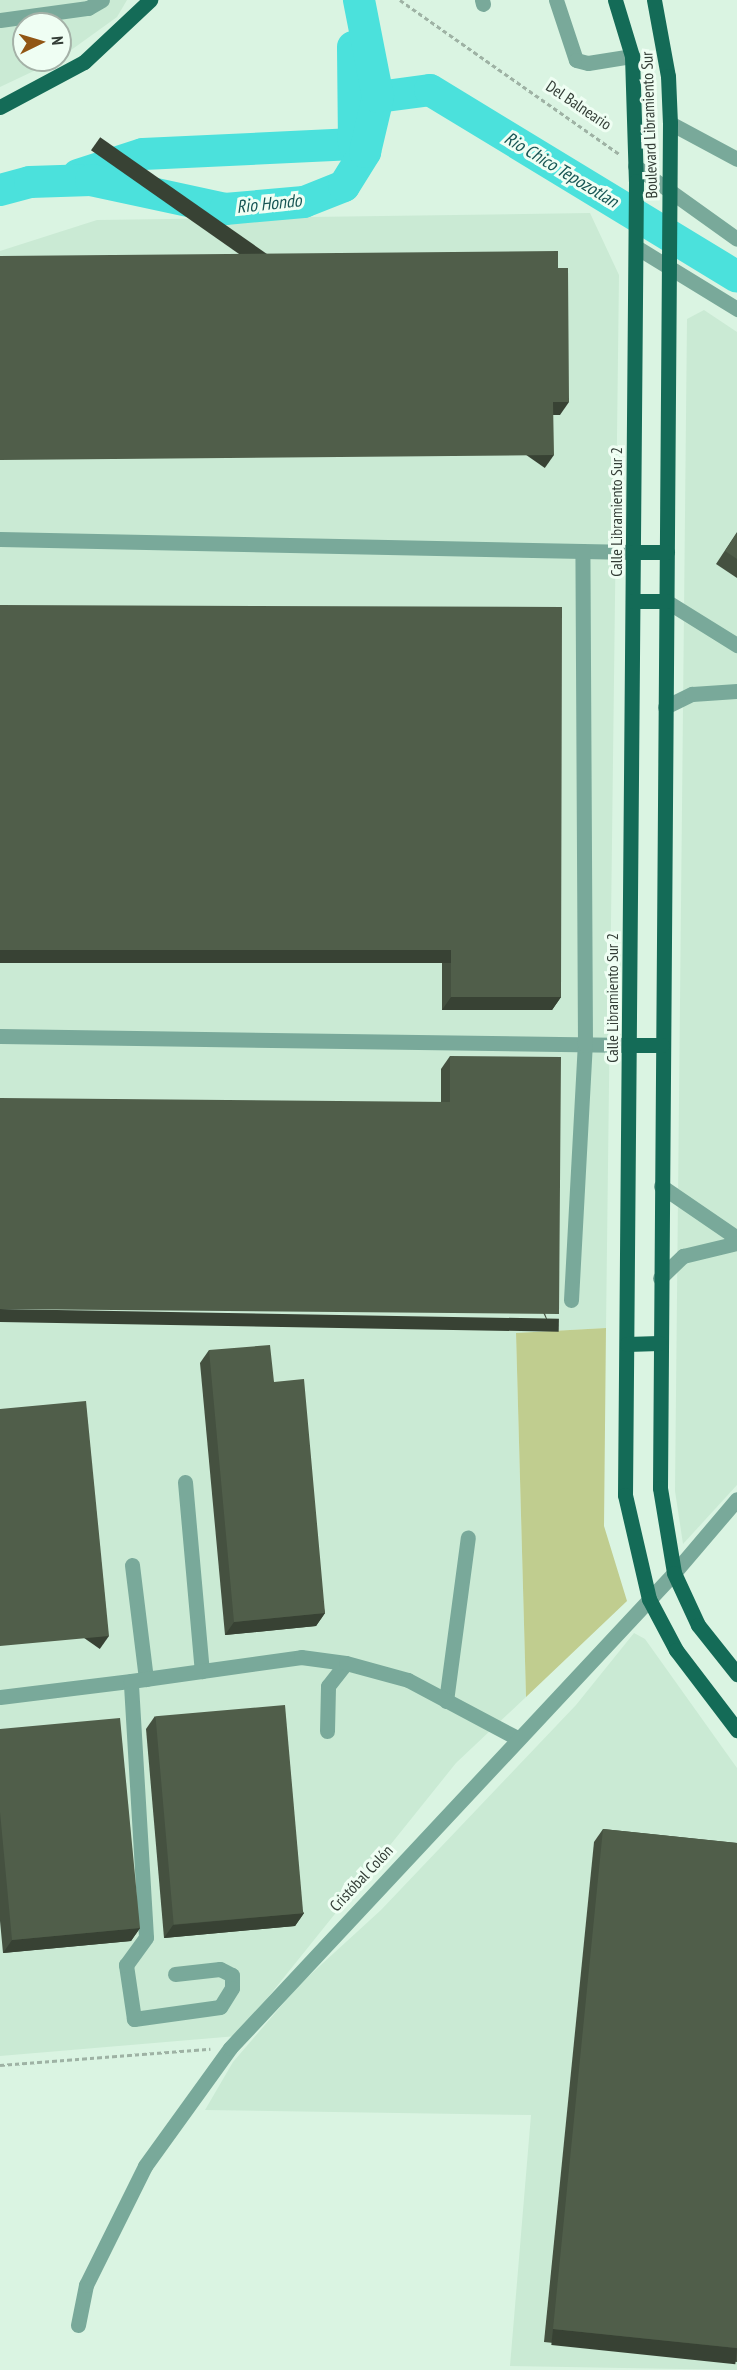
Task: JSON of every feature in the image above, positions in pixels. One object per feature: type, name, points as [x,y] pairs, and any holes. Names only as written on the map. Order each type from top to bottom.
[{"type":"main road","points":[[0,107],[84,62],[150,0]]},
{"type":"main road","name":"Boulevard Libramiento Sur","points":[[615,0],[632,56],[636,242]]},
{"type":"main road","name":"Boulevard Libramiento Sur","points":[[654,0],[669,76],[669,257]]},
{"type":"main road","name":"Calle Libramiento Sur 2","points":[[636,242],[627,1514],[650,1599],[676,1650],[737,1730]]},
{"type":"main road","points":[[669,257],[660,1496],[674,1574],[698,1625],[737,1674]]},
{"type":"main road","points":[[633,552],[666,552]]},
{"type":"main road","points":[[633,601],[666,602]]},
{"type":"main road","points":[[629,1045],[662,1045]]},
{"type":"main road","points":[[627,1344],[660,1343]]},
{"type":"street","points":[[0,20],[88,8],[102,0]]},
{"type":"street","points":[[556,0],[576,60],[588,63],[632,56]]},
{"type":"street","points":[[670,123],[737,159]]},
{"type":"street","points":[[635,173],[737,238]]},
{"type":"street","points":[[636,242],[669,257],[737,309]]},
{"type":"street","points":[[0,539],[633,552]]},
{"type":"street","points":[[570,1300],[585,1045],[582,552]]},
{"type":"street","points":[[666,602],[737,645]]},
{"type":"street","points":[[665,707],[692,694],[723,687],[737,691]]},
{"type":"street","points":[[0,1036],[629,1045]]},
{"type":"street","points":[[661,1186],[737,1238]]},
{"type":"street","points":[[660,1278],[683,1256],[737,1243]]},
{"type":"street","points":[[185,1482],[202,1671]]},
{"type":"street","name":"Cristóbal Colón","points":[[78,2325],[86,2285],[145,2166],[230,2048],[517,1738],[674,1574],[737,1499]]},
{"type":"street","points":[[446,1701],[468,1537]]},
{"type":"street","points":[[132,1566],[139,1680],[146,1938],[126,1965],[134,2019],[220,2007],[232,1988],[232,1974],[220,1969],[175,1974]]},
{"type":"street","points":[[0,1697],[301,1657],[346,1663],[408,1680],[517,1738]]},
{"type":"street","points":[[327,1731],[328,1686],[346,1663]]},
{"type":"path","name":"Del Balneario","points":[[400,0],[635,173]]},
{"type":"path","points":[[0,2065],[230,2048]]},
{"type":"shaded area","points":[[0,0],[127,0],[117,17],[72,49],[72,12],[12,12],[12,72],[32,72],[0,87]]},
{"type":"shaded area","points":[[590,213],[619,275],[606,1328],[516,1333],[526,1697],[456,1763],[237,2036],[0,2056],[0,251],[97,220]]},
{"type":"shaded area","points":[[704,310],[737,332],[737,1485],[683,1544],[675,1491],[687,319]]},
{"type":"shaded area","points":[[634,1633],[645,1639],[737,1768],[737,2370],[510,2366],[531,2115],[205,2110],[233,2062],[300,1984],[381,1910],[576,1705]]},
{"type":"green space","points":[[606,1328],[604,1526],[627,1601],[526,1697],[516,1333]]},
{"type":"building","points":[[558,251],[558,268],[568,268],[569,402],[553,402],[554,455],[0,460],[0,256]]},
{"type":"building","points":[[737,533],[737,559],[725,551]]},
{"type":"building","points":[[0,605],[562,607],[561,997],[451,997],[451,950],[0,950]]},
{"type":"building","points":[[450,1056],[561,1057],[559,1314],[0,1309],[0,1098],[450,1102]]},
{"type":"building","points":[[270,1345],[274,1382],[304,1379],[325,1613],[234,1622],[209,1350]]},
{"type":"building","points":[[86,1401],[109,1636],[0,1646],[0,1409]]},
{"type":"building","points":[[285,1705],[303,1913],[174,1925],[155,1716]]},
{"type":"building","points":[[120,1718],[140,1928],[12,1940],[0,1812],[0,1729]]},
{"type":"building","points":[[603,1829],[737,1843],[737,2348],[553,2329]]},
{"type":"waterway","name":"Rio Hondo","points":[[0,190],[30,182],[91,180],[225,209],[304,202],[344,186],[365,152],[378,97],[359,0]]},
{"type":"waterway","points":[[78,175],[143,154],[354,144],[353,47]]},
{"type":"waterway","name":"Rio Chico Tepozotlan","points":[[378,97],[430,90],[737,277]]}]
